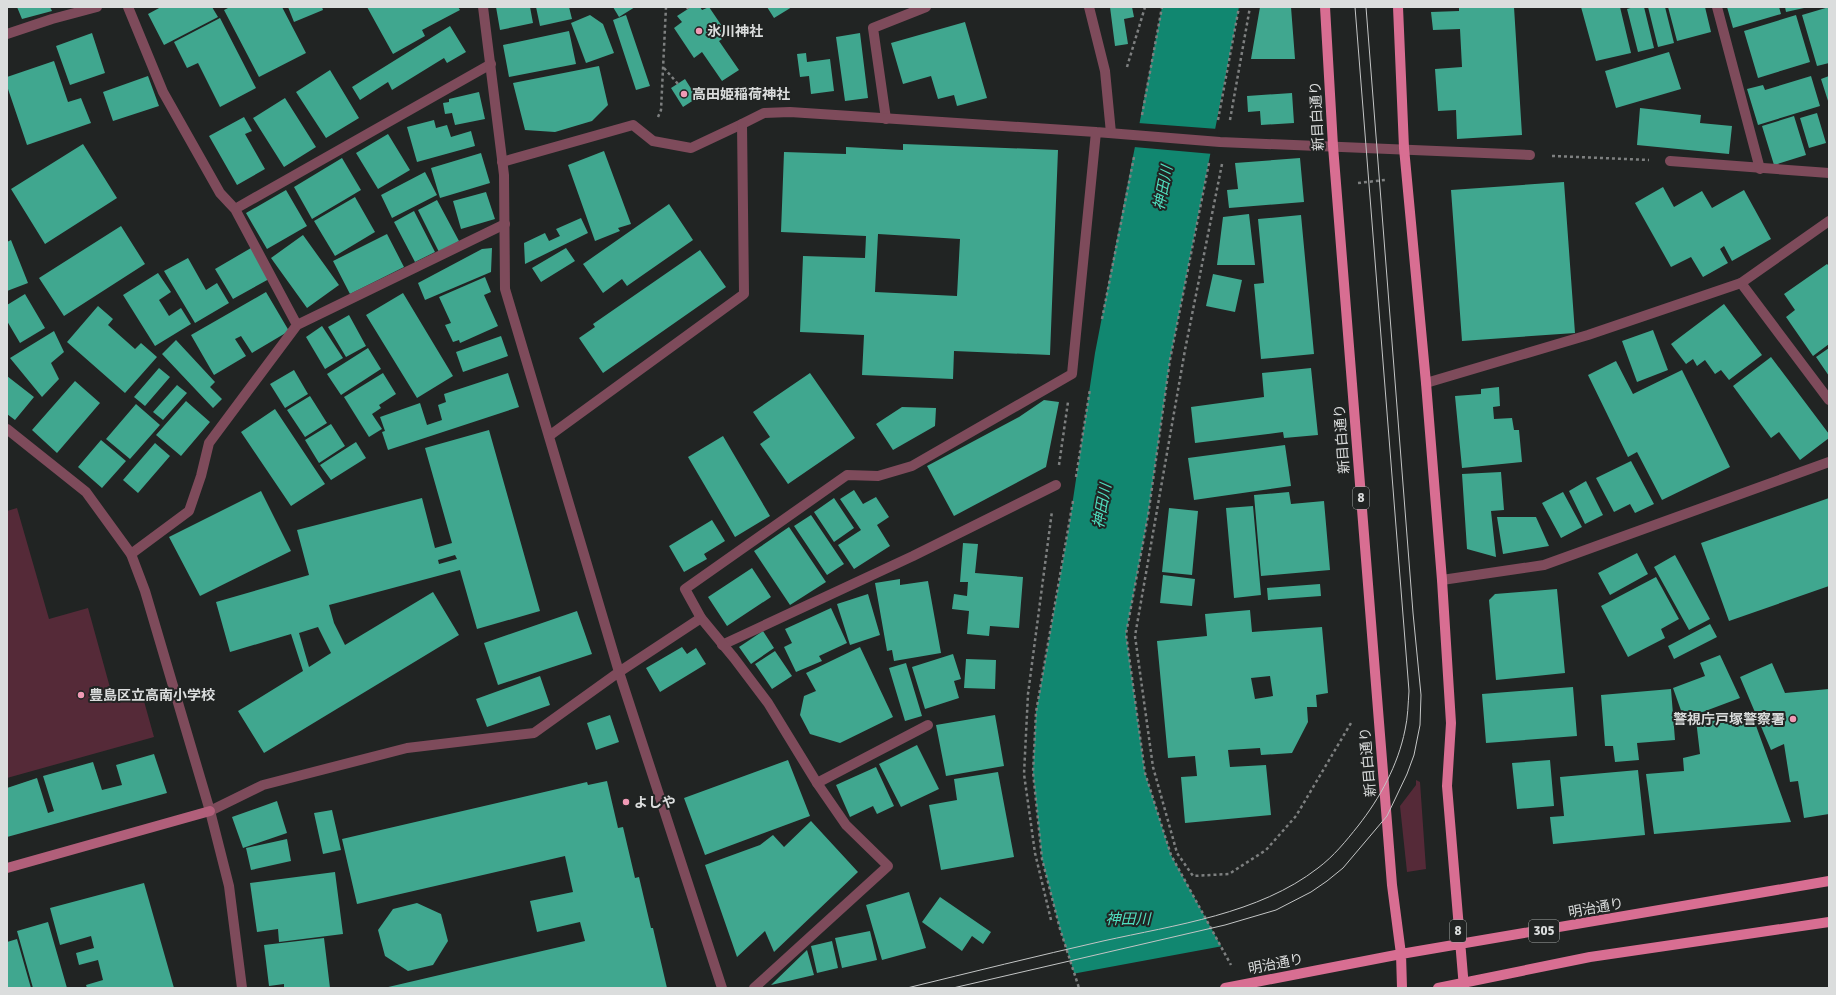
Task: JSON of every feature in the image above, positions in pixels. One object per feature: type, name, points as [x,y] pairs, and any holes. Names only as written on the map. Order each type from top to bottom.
[{"type":"main road","name":"新目白通り","points":[[1325,7],[1333,146],[1392,885],[1401,954],[1402,988]]},
{"type":"main road","name":"8","points":[[1398,7],[1406,178],[1426,383],[1442,580],[1451,723],[1447,786],[1459,944],[1464,985]]},
{"type":"main road","name":"明治通り","points":[[1225,988],[1401,954],[1829,881]]},
{"type":"main road","points":[[1438,988],[1464,985],[1590,957],[1829,922]]},
{"type":"street","points":[[7,34],[52,19],[96,7]]},
{"type":"street","points":[[128,7],[163,92],[220,193],[235,209],[297,325]]},
{"type":"street","points":[[483,7],[502,162],[505,224],[505,289],[619,672],[722,988]]},
{"type":"street","points":[[886,119],[873,28],[926,7]]},
{"type":"street","points":[[1089,7],[1105,71],[1111,133]]},
{"type":"street","points":[[1717,7],[1760,169]]},
{"type":"street","points":[[235,209],[491,64]]},
{"type":"street","points":[[502,162],[633,125],[653,141],[691,148],[764,113],[783,112],[1127,134],[1223,142],[1307,146],[1404,148],[1530,155]]},
{"type":"street","points":[[549,436],[744,294],[742,124]]},
{"type":"street","points":[[754,988],[888,866],[846,825],[817,783],[768,703],[701,618],[685,588],[847,475],[878,476],[912,466],[1072,374],[1096,132]]},
{"type":"street","points":[[1670,161],[1760,169],[1829,173]]},
{"type":"street","points":[[1426,383],[1588,335],[1741,283],[1829,221]]},
{"type":"street","points":[[131,554],[189,512],[201,476],[209,443],[297,325],[505,224]]},
{"type":"street","points":[[1741,283],[1829,400]]},
{"type":"street","points":[[7,429],[86,492],[131,554],[145,591],[210,811],[229,886],[242,988]]},
{"type":"street","points":[[1442,580],[1544,565],[1829,462]]},
{"type":"street","points":[[722,645],[913,556],[1056,485]]},
{"type":"street","points":[[7,868],[210,811],[263,785],[407,748],[534,733],[619,672],[701,618]]},
{"type":"street","points":[[817,783],[928,725]]},
{"type":"path","points":[[633,125],[657,119],[661,110],[666,7]]},
{"type":"path","points":[[1126,72],[1145,7]]},
{"type":"path","points":[[1141,118],[1162,7]]},
{"type":"path","points":[[1217,125],[1239,7]]},
{"type":"path","points":[[1250,7],[1223,142],[1135,636],[1153,767],[1177,853],[1193,876],[1229,874],[1266,850],[1296,816],[1351,723]]},
{"type":"path","points":[[664,68],[678,84]]},
{"type":"path","points":[[1101,322],[1135,150]]},
{"type":"path","points":[[1530,155],[1670,161]]},
{"type":"path","points":[[1211,156],[1170,360],[1148,516],[1126,634],[1145,773],[1168,848],[1233,968]]},
{"type":"path","points":[[1336,184],[1406,178]]},
{"type":"path","points":[[1051,920],[1035,853],[1024,774],[1028,694],[1072,374]]},
{"type":"path","points":[[1076,478],[1090,384]]},
{"type":"path","points":[[1074,494],[1036,712],[1033,772],[1042,859],[1060,928],[1079,988]]},
{"type":"shaded area","points":[[17,508],[49,619],[88,608],[114,702],[142,694],[154,737],[7,778],[7,511]]},
{"type":"shaded area","points":[[1416,780],[1420,782],[1426,869],[1407,872],[1400,806],[1416,785]]},
{"type":"water","name":"神田川","points":[[1162,7],[1239,7],[1170,360],[1148,516],[1126,634],[1145,773],[1171,855],[1233,968],[1079,988],[1060,929],[1042,859],[1033,772],[1036,712],[1069,526],[1095,353]]},
{"type":"pier","points":[[1138,123],[1218,129],[1213,154],[1134,147]]},
{"type":"pier","points":[[1223,946],[1249,988],[1076,988],[1072,974]]},
{"type":"building","points":[[17,7],[50,7],[52,11],[22,19]]},
{"type":"building","points":[[161,7],[212,7],[218,17],[164,45],[148,14]]},
{"type":"building","points":[[230,7],[282,7],[306,53],[259,77],[224,10]]},
{"type":"building","points":[[288,7],[322,7],[323,10],[294,22]]},
{"type":"building","points":[[367,7],[458,7],[460,10],[422,30],[425,36],[393,54]]},
{"type":"building","points":[[496,7],[530,7],[533,23],[500,30]]},
{"type":"building","points":[[536,7],[569,7],[572,19],[540,26]]},
{"type":"building","points":[[613,7],[635,7],[619,17]]},
{"type":"building","points":[[691,7],[700,7],[702,10],[709,7],[728,35],[719,41],[739,70],[722,81],[702,52],[694,58],[674,28],[682,22],[677,16]]},
{"type":"building","points":[[767,7],[792,7],[774,18]]},
{"type":"building","points":[[1110,7],[1132,7],[1134,17],[1124,19],[1128,44],[1115,46]]},
{"type":"building","points":[[1260,7],[1291,7],[1295,59],[1251,59]]},
{"type":"building","points":[[1459,7],[1514,7],[1522,135],[1457,139],[1456,110],[1438,111],[1435,69],[1462,67],[1460,29],[1433,30],[1431,12],[1459,11]]},
{"type":"building","points":[[1581,7],[1620,7],[1631,53],[1596,61]]},
{"type":"building","points":[[1644,7],[1654,48],[1638,52],[1627,9]]},
{"type":"building","points":[[1648,7],[1665,7],[1674,43],[1658,47]]},
{"type":"building","points":[[1668,7],[1705,7],[1711,32],[1677,41]]},
{"type":"building","points":[[1727,7],[1779,7],[1781,14],[1733,28]]},
{"type":"building","points":[[1785,7],[1804,7],[1804,8],[1786,12]]},
{"type":"building","points":[[1829,7],[1829,63],[1817,66],[1802,15]]},
{"type":"building","points":[[590,15],[603,24],[614,53],[586,63],[571,23]]},
{"type":"building","points":[[626,15],[650,86],[636,90],[613,20]]},
{"type":"building","points":[[1796,15],[1810,62],[1758,78],[1744,31]]},
{"type":"building","points":[[220,18],[256,88],[220,107],[198,63],[187,68],[174,42]]},
{"type":"building","points":[[965,22],[987,98],[957,106],[954,95],[938,99],[931,76],[903,84],[891,43]]},
{"type":"building","points":[[450,26],[466,52],[447,63],[444,58],[392,90],[388,82],[360,100],[352,87]]},
{"type":"building","points":[[569,31],[576,64],[509,77],[503,45]]},
{"type":"building","points":[[92,33],[105,73],[70,85],[56,46]]},
{"type":"building","points":[[860,33],[868,98],[845,101],[836,37]]},
{"type":"building","points":[[1669,52],[1681,89],[1616,108],[1605,71]]},
{"type":"building","points":[[806,53],[807,62],[830,59],[834,91],[811,94],[809,76],[800,77],[797,54]]},
{"type":"building","points":[[54,61],[68,102],[81,98],[91,123],[27,145],[7,86],[7,77]]},
{"type":"building","points":[[599,66],[608,105],[592,121],[555,132],[525,130],[513,83]]},
{"type":"building","points":[[330,70],[359,118],[326,138],[296,92]]},
{"type":"building","points":[[148,76],[159,106],[113,121],[103,92]]},
{"type":"building","points":[[1811,76],[1820,106],[1758,125],[1747,89],[1763,85],[1765,90]]},
{"type":"building","points":[[1829,76],[1829,104],[1821,79]]},
{"type":"building","points":[[685,79],[697,98],[683,107],[671,88]]},
{"type":"building","points":[[479,92],[485,119],[455,125],[452,113],[445,114],[443,103],[449,102],[449,99]]},
{"type":"building","points":[[1292,93],[1294,123],[1261,125],[1260,111],[1248,112],[1247,96]]},
{"type":"building","points":[[285,98],[316,147],[284,167],[253,118]]},
{"type":"building","points":[[1640,108],[1701,115],[1700,123],[1732,126],[1729,154],[1637,145]]},
{"type":"building","points":[[1817,113],[1826,143],[1809,148],[1800,118]]},
{"type":"building","points":[[1794,116],[1806,155],[1774,165],[1762,126]]},
{"type":"building","points":[[244,117],[252,131],[245,134],[265,169],[237,185],[209,136]]},
{"type":"building","points":[[434,120],[436,128],[447,125],[451,137],[471,131],[475,146],[417,162],[407,127]]},
{"type":"building","points":[[388,134],[410,170],[378,189],[356,153]]},
{"type":"building","points":[[83,144],[117,198],[45,244],[11,189]]},
{"type":"building","points":[[903,144],[1058,150],[1050,355],[954,351],[953,379],[862,375],[864,335],[800,332],[803,256],[865,258],[866,236],[781,232],[784,152],[846,154],[846,147],[903,150]],"holes":[[[878,234],[960,239],[957,296],[875,292]]]},
{"type":"building","points":[[604,151],[631,224],[618,228],[620,231],[595,241],[568,165]]},
{"type":"building","points":[[481,153],[490,183],[440,198],[431,168]]},
{"type":"building","points":[[342,158],[361,190],[312,219],[294,187]]},
{"type":"building","points":[[1300,158],[1304,202],[1229,208],[1227,190],[1238,189],[1235,163]]},
{"type":"building","points":[[425,172],[437,195],[392,218],[381,195]]},
{"type":"building","points":[[1564,182],[1575,333],[1462,341],[1451,190]]},
{"type":"building","points":[[1663,187],[1674,207],[1702,191],[1712,208],[1744,190],[1771,239],[1732,261],[1724,246],[1720,249],[1728,263],[1703,277],[1691,257],[1671,267],[1635,203]]},
{"type":"building","points":[[286,190],[307,226],[267,249],[246,213]]},
{"type":"building","points":[[486,192],[495,219],[461,229],[453,201]]},
{"type":"building","points":[[355,197],[375,232],[335,256],[314,221]]},
{"type":"building","points":[[437,200],[459,241],[439,252],[418,210]]},
{"type":"building","points":[[669,204],[693,240],[627,286],[622,279],[603,293],[583,264]]},
{"type":"building","points":[[414,211],[435,252],[415,262],[394,222]]},
{"type":"building","points":[[1249,214],[1255,265],[1217,265],[1223,217]]},
{"type":"building","points":[[1301,215],[1314,354],[1261,359],[1254,284],[1264,283],[1258,219]]},
{"type":"building","points":[[581,218],[588,233],[525,264],[524,243],[545,233],[549,241],[560,236],[556,229]]},
{"type":"building","points":[[121,226],[145,264],[64,316],[39,278]]},
{"type":"building","points":[[387,234],[404,267],[350,294],[333,261]]},
{"type":"building","points":[[303,235],[339,285],[307,308],[271,258]]},
{"type":"building","points":[[11,240],[28,283],[7,291],[7,242]]},
{"type":"building","points":[[251,248],[269,279],[233,299],[215,269]]},
{"type":"building","points":[[492,248],[491,272],[425,300],[418,283],[482,249]]},
{"type":"building","points":[[566,248],[575,261],[541,282],[532,268]]},
{"type":"building","points":[[700,250],[726,287],[603,373],[579,338],[595,327],[593,324]]},
{"type":"building","points":[[188,258],[206,290],[217,283],[229,303],[195,323],[164,271]]},
{"type":"building","points":[[1827,264],[1829,266],[1829,344],[1813,356],[1786,317],[1795,310],[1784,294]]},
{"type":"building","points":[[158,273],[171,292],[159,300],[169,316],[181,308],[191,324],[155,346],[123,295]]},
{"type":"building","points":[[1213,274],[1242,280],[1235,312],[1206,306]]},
{"type":"building","points":[[485,277],[491,292],[484,295],[498,326],[460,343],[459,340],[453,342],[445,325],[451,323],[439,297]]},
{"type":"building","points":[[266,292],[289,331],[252,353],[241,336],[235,339],[246,356],[214,375],[191,335]]},
{"type":"building","points":[[403,293],[453,376],[417,398],[366,315]]},
{"type":"building","points":[[25,294],[45,328],[20,343],[7,321],[7,305]]},
{"type":"building","points":[[1724,304],[1762,355],[1729,380],[1721,370],[1715,374],[1705,360],[1697,366],[1693,359],[1686,364],[1671,344]]},
{"type":"building","points":[[98,306],[113,319],[108,325],[135,349],[141,343],[157,357],[125,393],[67,342]]},
{"type":"building","points":[[349,315],[366,346],[346,357],[328,327]]},
{"type":"building","points":[[322,326],[343,358],[325,369],[306,337]]},
{"type":"building","points":[[1653,330],[1668,370],[1637,382],[1622,341]]},
{"type":"building","points":[[54,331],[64,352],[51,363],[59,379],[42,397],[10,358]]},
{"type":"building","points":[[501,336],[508,356],[463,372],[456,352]]},
{"type":"building","points":[[176,340],[215,382],[210,387],[222,399],[213,408],[162,354]]},
{"type":"building","points":[[368,348],[381,369],[341,395],[327,374]]},
{"type":"building","points":[[1829,348],[1829,376],[1816,357]]},
{"type":"building","points":[[1771,357],[1829,434],[1829,438],[1800,460],[1779,432],[1771,438],[1733,386]]},
{"type":"building","points":[[1616,361],[1633,394],[1682,370],[1730,467],[1662,500],[1637,452],[1628,457],[1588,375]]},
{"type":"building","points":[[159,368],[170,377],[145,406],[134,397]]},
{"type":"building","points":[[1311,368],[1318,435],[1284,438],[1283,432],[1195,443],[1191,407],[1264,397],[1262,373]]},
{"type":"building","points":[[294,370],[308,394],[285,408],[270,384]]},
{"type":"building","points":[[383,373],[396,394],[379,405],[381,408],[372,414],[382,429],[369,437],[344,397]]},
{"type":"building","points":[[508,373],[519,407],[388,450],[382,432],[385,431],[380,417],[420,403],[427,425],[442,420],[438,405],[446,402],[444,394]]},
{"type":"building","points":[[810,373],[855,438],[788,484],[760,444],[770,437],[753,412]]},
{"type":"building","points":[[7,376],[34,397],[15,420],[7,414]]},
{"type":"building","points":[[75,381],[100,403],[57,453],[32,430]]},
{"type":"building","points":[[177,385],[187,393],[163,420],[153,412]]},
{"type":"building","points":[[1499,387],[1500,406],[1493,407],[1494,419],[1512,418],[1514,430],[1519,430],[1522,462],[1462,468],[1455,396],[1481,394],[1481,389]]},
{"type":"building","points":[[310,396],[327,423],[305,437],[287,410]]},
{"type":"building","points":[[1044,400],[1059,402],[1046,467],[954,516],[927,466],[1019,417]]},
{"type":"building","points":[[186,401],[210,422],[181,456],[156,435]]},
{"type":"building","points":[[136,404],[160,425],[130,459],[106,439]]},
{"type":"building","points":[[902,407],[936,408],[935,426],[893,450],[876,424]]},
{"type":"building","points":[[275,409],[325,484],[291,506],[241,432]]},
{"type":"building","points":[[331,424],[345,446],[319,463],[305,440]]},
{"type":"building","points":[[489,430],[540,611],[477,629],[460,570],[329,605],[334,623],[345,645],[433,592],[459,635],[264,753],[238,711],[303,671],[291,634],[230,652],[216,602],[309,575],[297,530],[422,498],[435,548],[452,543],[425,448]],"holes":[[[455,555],[457,559],[439,564],[438,560]],[[318,627],[331,653],[309,667],[299,633]]]},
{"type":"building","points":[[723,436],[770,516],[735,537],[688,457]]},
{"type":"building","points":[[101,440],[126,461],[102,488],[78,467]]},
{"type":"building","points":[[356,442],[366,458],[331,480],[320,465]]},
{"type":"building","points":[[155,443],[170,456],[138,493],[123,480]]},
{"type":"building","points":[[1285,445],[1291,486],[1194,500],[1188,458]]},
{"type":"building","points":[[1631,461],[1654,504],[1635,513],[1630,504],[1614,512],[1596,478]]},
{"type":"building","points":[[1501,472],[1504,510],[1491,511],[1496,557],[1467,549],[1462,474]]},
{"type":"building","points":[[1586,481],[1603,515],[1585,524],[1569,491]]},
{"type":"building","points":[[854,490],[863,504],[876,497],[889,517],[877,525],[890,546],[854,569],[838,545],[861,530],[840,499]]},
{"type":"building","points":[[261,491],[291,551],[200,596],[169,537]]},
{"type":"building","points":[[1289,492],[1291,504],[1324,501],[1330,570],[1261,576],[1254,495]]},
{"type":"building","points":[[1563,492],[1582,527],[1561,538],[1542,503]]},
{"type":"building","points":[[834,498],[854,528],[834,542],[814,512]]},
{"type":"building","points":[[1829,498],[1829,586],[1729,621],[1701,543]]},
{"type":"building","points":[[1253,506],[1261,595],[1234,598],[1226,508]]},
{"type":"building","points":[[1169,508],[1198,511],[1192,575],[1162,572]]},
{"type":"building","points":[[811,515],[844,564],[827,575],[794,526]]},
{"type":"building","points":[[1497,517],[1536,517],[1549,546],[1503,554]]},
{"type":"building","points":[[712,520],[725,541],[704,554],[707,559],[684,572],[669,546]]},
{"type":"building","points":[[789,527],[826,582],[790,605],[754,551]]},
{"type":"building","points":[[963,543],[978,544],[975,573],[1023,577],[1019,628],[990,626],[989,636],[967,634],[969,611],[952,609],[954,594],[967,596],[968,582],[960,582]]},
{"type":"building","points":[[1637,553],[1648,574],[1610,595],[1598,573]]},
{"type":"building","points":[[1675,555],[1710,619],[1689,630],[1654,567]]},
{"type":"building","points":[[752,568],[771,597],[727,626],[708,597]]},
{"type":"building","points":[[1163,575],[1195,579],[1192,606],[1160,603]]},
{"type":"building","points":[[1656,577],[1679,619],[1661,629],[1665,638],[1628,657],[1601,606]]},
{"type":"building","points":[[900,579],[900,585],[928,581],[941,653],[894,661],[892,650],[887,651],[875,583]]},
{"type":"building","points":[[1320,584],[1321,596],[1268,600],[1267,588]]},
{"type":"building","points":[[1557,589],[1565,673],[1496,680],[1489,600],[1495,594]]},
{"type":"building","points":[[868,594],[880,635],[850,645],[837,604]]},
{"type":"building","points":[[831,608],[847,643],[819,656],[822,661],[796,672],[784,647],[792,643],[785,629]]},
{"type":"building","points":[[1250,610],[1252,632],[1322,627],[1328,693],[1316,695],[1317,707],[1307,707],[1308,722],[1292,753],[1261,755],[1260,748],[1228,750],[1230,767],[1266,765],[1271,815],[1185,823],[1181,777],[1197,776],[1195,756],[1168,758],[1157,641],[1207,636],[1205,614]],"holes":[[[1270,676],[1273,696],[1255,699],[1251,678]]]},
{"type":"building","points":[[577,611],[592,654],[498,685],[484,643]]},
{"type":"building","points":[[1710,624],[1717,637],[1674,659],[1668,646]]},
{"type":"building","points":[[763,631],[774,648],[751,664],[739,647]]},
{"type":"building","points":[[682,647],[687,654],[696,648],[706,664],[660,692],[646,668]]},
{"type":"building","points":[[860,647],[893,717],[840,743],[810,734],[800,715],[804,696],[816,691],[806,673]]},
{"type":"building","points":[[775,651],[792,676],[772,689],[755,664]]},
{"type":"building","points":[[953,654],[961,679],[954,681],[959,698],[925,709],[912,667]]},
{"type":"building","points":[[1720,655],[1740,698],[1684,719],[1673,688],[1705,676],[1700,663]]},
{"type":"building","points":[[966,659],[996,660],[995,689],[964,688]]},
{"type":"building","points":[[906,663],[922,716],[905,721],[889,668]]},
{"type":"building","name":"警視庁戸塚警察署","points":[[1772,663],[1785,693],[1829,689],[1829,814],[1804,818],[1798,781],[1790,782],[1784,744],[1771,750],[1740,677]]},
{"type":"building","points":[[540,676],[550,705],[487,727],[476,699]]},
{"type":"building","points":[[1573,687],[1577,736],[1486,743],[1482,694]]},
{"type":"building","points":[[1671,689],[1675,740],[1637,743],[1639,760],[1615,762],[1613,746],[1605,746],[1601,695]]},
{"type":"building","points":[[1751,712],[1791,822],[1654,834],[1646,774],[1684,771],[1683,758],[1700,754],[1696,720]]},
{"type":"building","points":[[610,715],[619,742],[596,750],[587,723]]},
{"type":"building","points":[[995,715],[1004,766],[946,776],[936,725]]},
{"type":"building","points":[[917,745],[939,789],[901,807],[879,764]]},
{"type":"building","points":[[154,754],[167,793],[7,837],[7,788],[37,778],[48,813],[54,811],[43,776],[93,762],[102,790],[122,785],[116,765]]},
{"type":"building","points":[[788,760],[810,816],[705,855],[684,798]]},
{"type":"building","points":[[1550,760],[1554,806],[1517,809],[1512,763]]},
{"type":"building","points":[[876,767],[894,806],[877,814],[873,806],[850,817],[836,785]]},
{"type":"building","points":[[1638,770],[1645,835],[1553,844],[1550,817],[1564,816],[1560,777]]},
{"type":"building","points":[[998,772],[1014,857],[941,870],[929,805],[957,800],[954,779]]},
{"type":"building","points":[[607,781],[618,828],[623,827],[635,878],[639,877],[667,988],[384,988],[585,941],[580,922],[537,932],[530,901],[573,892],[565,856],[357,904],[342,839],[587,782],[588,785]]},
{"type":"building","points":[[277,801],[287,833],[243,848],[232,817]]},
{"type":"building","points":[[332,810],[341,850],[323,854],[314,813]]},
{"type":"building","points":[[811,821],[858,872],[774,952],[765,931],[737,957],[705,865],[760,845],[773,835],[784,847]]},
{"type":"building","points":[[287,839],[291,861],[251,870],[246,848]]},
{"type":"building","points":[[335,872],[343,934],[279,942],[278,929],[257,932],[250,883]]},
{"type":"building","points":[[144,883],[174,988],[87,988],[86,985],[103,980],[98,960],[79,965],[76,953],[94,948],[91,936],[60,945],[50,908]]},
{"type":"building","points":[[909,892],[926,948],[882,960],[866,905]]},
{"type":"building","points":[[940,897],[991,932],[983,944],[972,936],[962,951],[922,922]]},
{"type":"building","points":[[417,903],[441,914],[448,941],[433,965],[408,971],[385,956],[378,930],[393,909]]},
{"type":"building","points":[[48,922],[67,988],[33,988],[17,931]]},
{"type":"building","points":[[870,931],[877,960],[842,968],[835,938]]},
{"type":"building","points":[[324,938],[330,988],[284,988],[284,984],[269,986],[264,945]]},
{"type":"building","points":[[17,939],[31,988],[7,988],[7,942]]},
{"type":"building","points":[[832,941],[838,968],[817,973],[811,946]]},
{"type":"building","points":[[807,950],[814,975],[771,985]]},
{"type":"tram line","points":[[907,988],[1215,916],[1270,897],[1295,884],[1318,868],[1335,853],[1374,804],[1393,768],[1405,730],[1409,691],[1355,7]]},
{"type":"tram line","points":[[953,988],[1225,925],[1276,910],[1311,892],[1343,868],[1387,816],[1407,774],[1414,755],[1420,725],[1421,695],[1413,613],[1366,7]]},
{"type":"place","name":"氷川神社","points":[[699,31]]},
{"type":"place","name":"高田姫稲荷神社","points":[[684,94]]},
{"type":"place","name":"豊島区立高南小学校","points":[[81,695]]},
{"type":"place","name":"警視庁戸塚警察署","points":[[1793,719]]},
{"type":"place","name":"よしや","points":[[626,802]]}]
